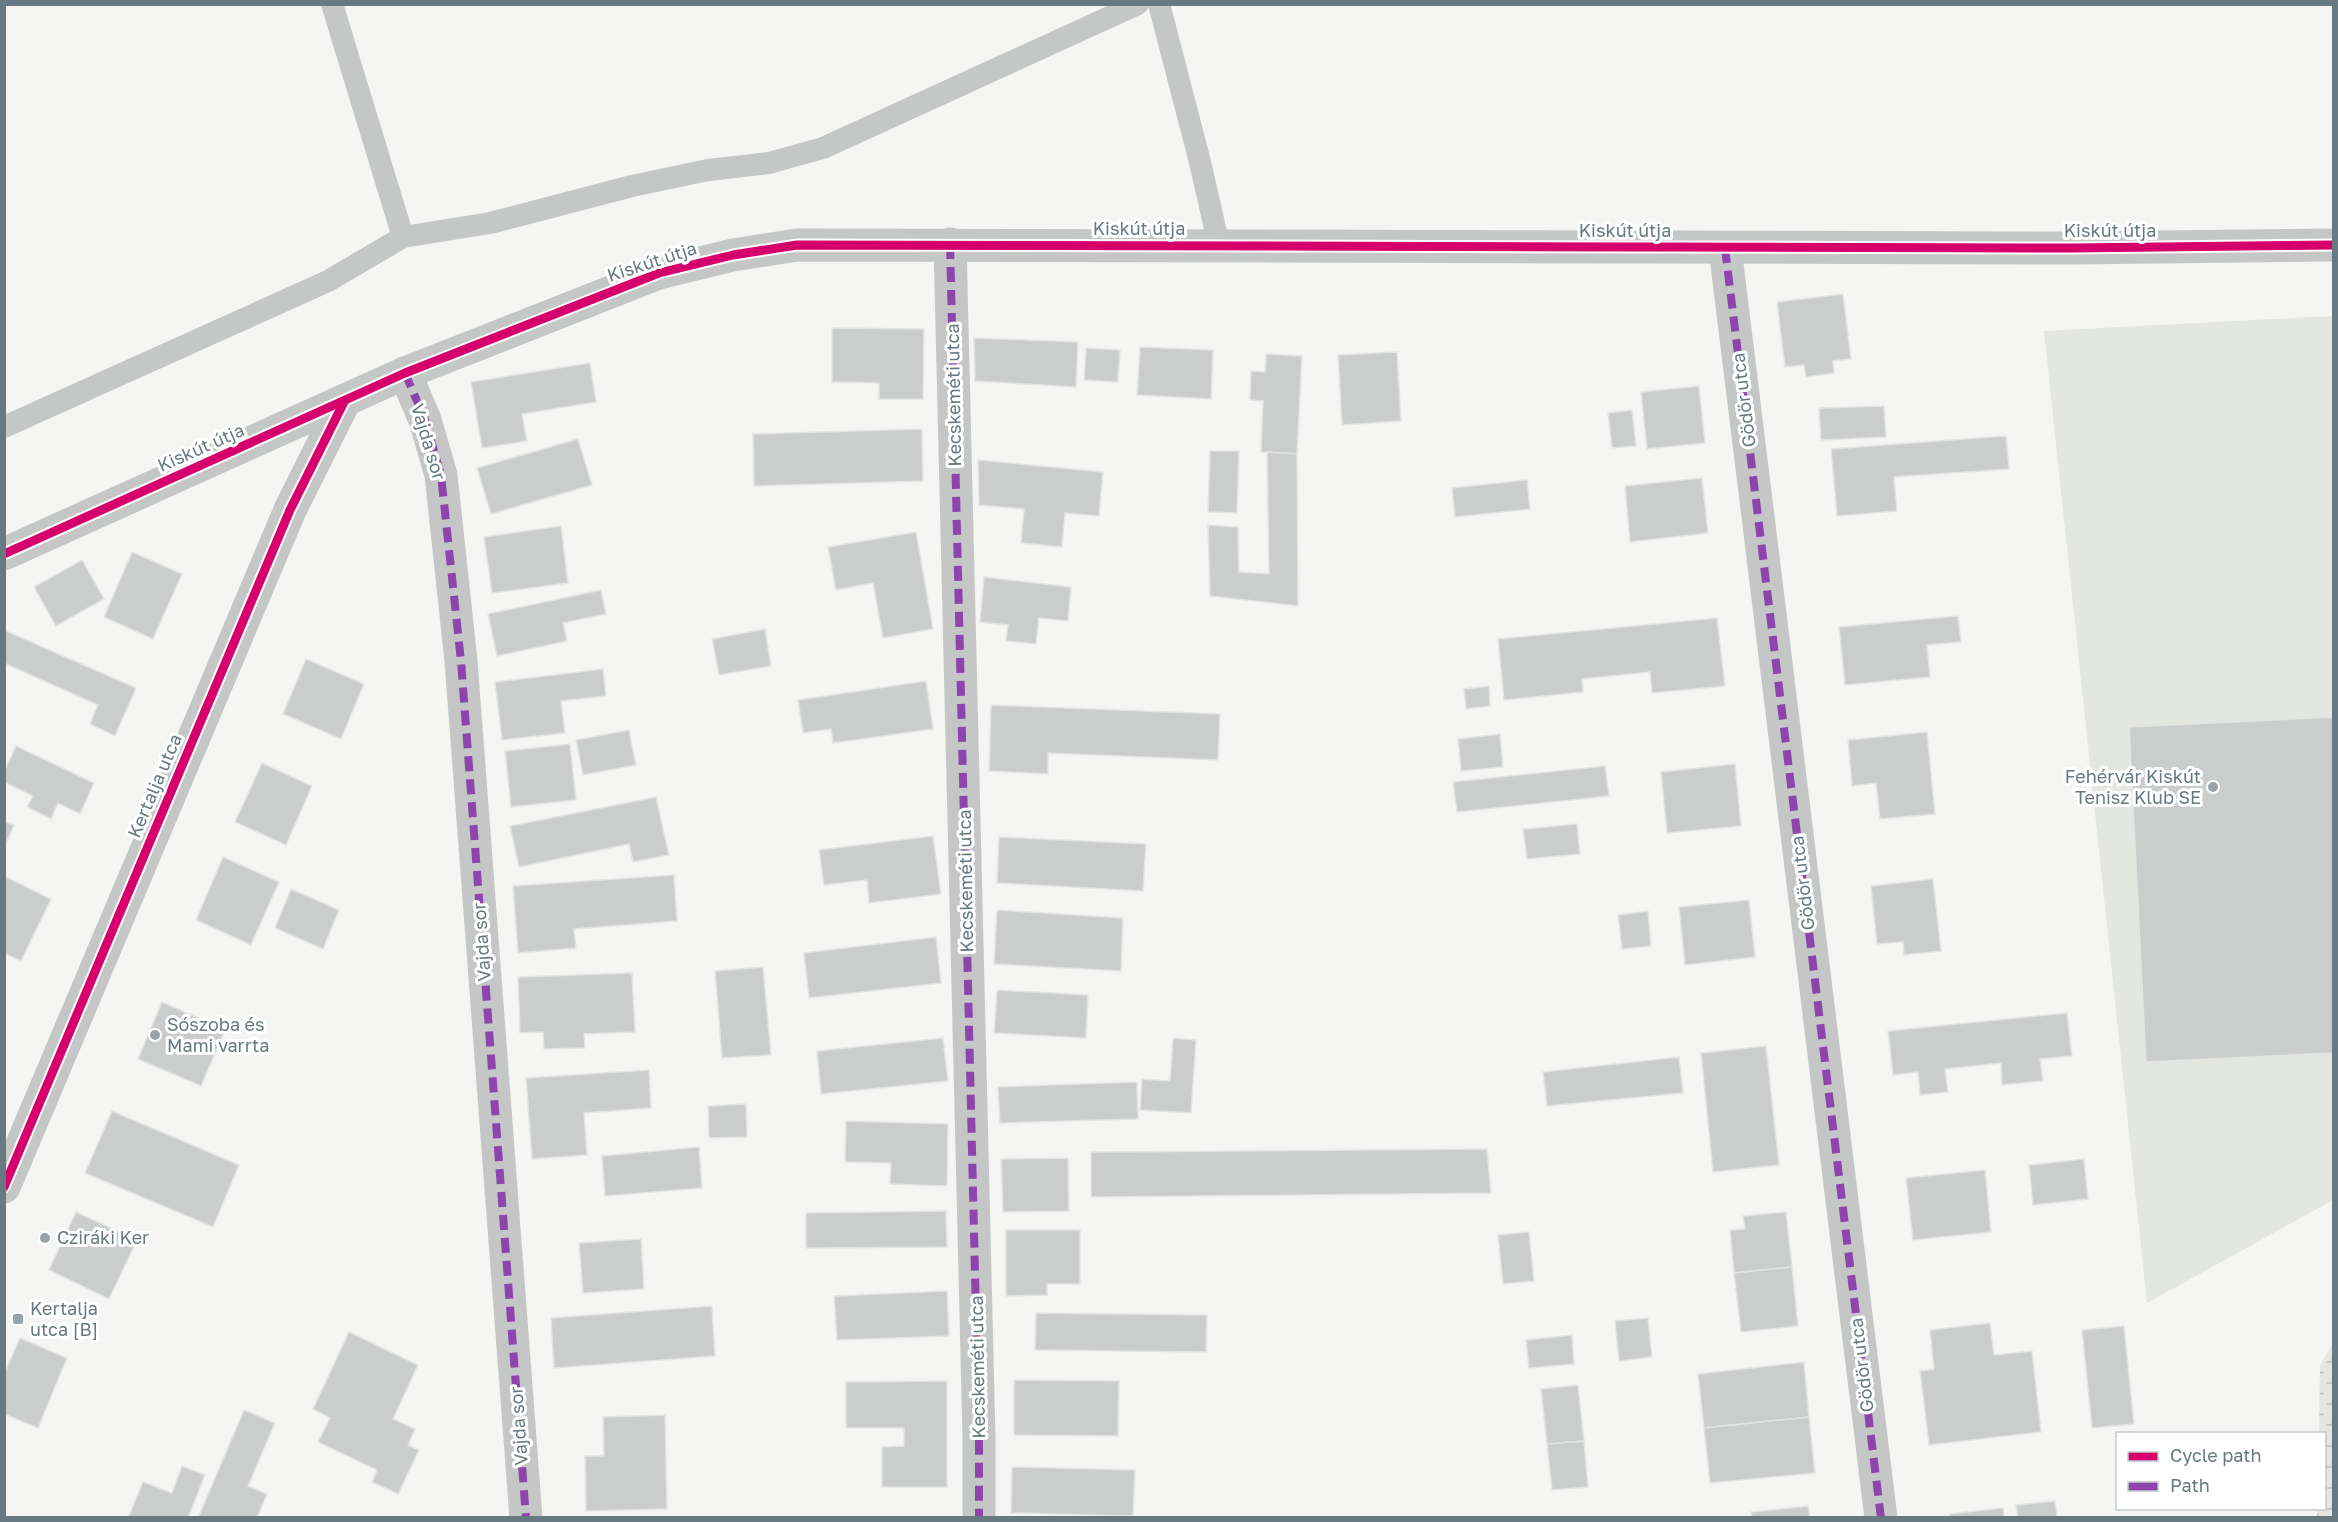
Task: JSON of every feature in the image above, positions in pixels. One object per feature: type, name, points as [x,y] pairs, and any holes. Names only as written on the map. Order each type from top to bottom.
[{"type":"street","name":"Kecskeméti utca","points":[[950,244],[980,1438],[979,1518]]},
{"type":"street","name":"Kiskút útja","points":[[4,554],[405,373],[659,273],[733,255],[797,245],[1725,248],[2334,245]]},
{"type":"street","name":"Gödör utca","points":[[1725,248],[1881,1518]]},
{"type":"street","name":"Vajda sor","points":[[405,373],[425,420],[441,475],[460,650],[526,1518]]},
{"type":"street","name":"Kertalja utca","points":[[4,1187],[290,510],[344,402]]},
{"type":"lane","points":[[332,4],[403,237]]},
{"type":"lane","points":[[4,427],[328,281],[403,237],[490,223],[632,186],[708,170],[769,163],[823,148],[1138,4]]},
{"type":"lane","points":[[1159,4],[1219,246]]},
{"type":"green space","name":"Fehérvár Kiskút Tenisz Klub SE","points":[[2333,316],[2333,1200],[2147,1303],[2044,331]]},
{"type":"green space","points":[[2333,1343],[2333,1517],[2317,1517],[2317,1510],[2326,1510],[2326,1432],[2319,1432],[2320,1366]]},
{"type":"building","points":[[1843,294],[1851,359],[1833,361],[1834,373],[1806,377],[1804,365],[1785,367],[1777,302]]},
{"type":"building","points":[[832,328],[924,329],[923,399],[879,399],[879,383],[832,382]]},
{"type":"building","points":[[974,338],[1078,342],[1076,387],[975,381]]},
{"type":"building","points":[[1140,347],[1213,350],[1211,399],[1137,395]]},
{"type":"building","points":[[1086,348],[1120,350],[1118,382],[1084,380]]},
{"type":"building","points":[[1397,352],[1401,421],[1342,425],[1338,355]]},
{"type":"building","points":[[1266,354],[1302,356],[1297,454],[1261,452],[1263,401],[1250,400],[1251,371],[1265,372]]},
{"type":"building","points":[[590,363],[596,402],[522,414],[527,441],[482,448],[471,382]]},
{"type":"building","points":[[1699,386],[1705,443],[1647,449],[1641,392]]},
{"type":"building","points":[[1884,406],[1886,437],[1821,440],[1819,408]]},
{"type":"building","points":[[1632,410],[1636,446],[1612,448],[1608,413]]},
{"type":"building","points":[[922,429],[923,481],[754,486],[753,434]]},
{"type":"building","points":[[2006,436],[2009,469],[1894,477],[1897,511],[1837,516],[1831,449]]},
{"type":"building","points":[[578,439],[592,485],[491,514],[477,468]]},
{"type":"building","points":[[1210,451],[1239,451],[1237,513],[1208,512]]},
{"type":"building","points":[[1267,452],[1297,454],[1298,606],[1210,596],[1208,525],[1238,527],[1239,572],[1269,574]]},
{"type":"building","points":[[978,460],[1103,472],[1099,516],[1065,513],[1062,547],[1021,543],[1024,509],[979,505]]},
{"type":"building","points":[[1702,478],[1708,533],[1630,542],[1625,486]]},
{"type":"building","points":[[1527,480],[1530,509],[1455,517],[1452,488]]},
{"type":"building","points":[[561,526],[568,583],[492,593],[484,537]]},
{"type":"building","points":[[916,532],[933,629],[883,638],[873,583],[836,590],[828,547]]},
{"type":"building","points":[[132,552],[182,574],[153,639],[104,617]]},
{"type":"building","points":[[82,560],[104,599],[56,626],[34,587]]},
{"type":"building","points":[[984,577],[1071,587],[1068,621],[1039,618],[1036,644],[1006,641],[1008,625],[980,622]]},
{"type":"building","points":[[601,590],[606,614],[563,623],[567,641],[497,656],[488,614]]},
{"type":"building","points":[[1958,616],[1961,642],[1927,645],[1930,677],[1845,685],[1839,627]]},
{"type":"building","points":[[1717,618],[1725,686],[1652,693],[1650,672],[1582,679],[1583,692],[1504,700],[1498,639]]},
{"type":"building","points":[[765,629],[771,666],[719,675],[712,639]]},
{"type":"building","points":[[4,630],[136,688],[115,736],[90,724],[98,705],[4,663]]},
{"type":"building","points":[[306,659],[364,684],[341,739],[283,714]]},
{"type":"building","points":[[603,669],[606,696],[561,701],[565,733],[502,740],[495,682]]},
{"type":"building","points":[[926,681],[933,729],[833,743],[831,729],[803,733],[798,700]]},
{"type":"building","points":[[1489,686],[1490,706],[1466,709],[1464,689]]},
{"type":"building","points":[[991,705],[1220,714],[1218,760],[1048,753],[1048,774],[989,771]]},
{"type":"building","points":[[2334,717],[2334,1053],[2146,1062],[2129,727]]},
{"type":"building","points":[[629,730],[636,765],[583,775],[576,740]]},
{"type":"building","points":[[1927,732],[1935,814],[1880,819],[1876,783],[1852,786],[1848,740]]},
{"type":"building","points":[[1500,734],[1503,767],[1461,771],[1458,739]]},
{"type":"building","points":[[570,744],[576,800],[511,807],[505,751]]},
{"type":"building","points":[[16,746],[94,783],[80,814],[58,803],[51,819],[27,807],[33,796],[4,782],[4,772]]},
{"type":"building","points":[[262,763],[312,786],[286,845],[235,822]]},
{"type":"building","points":[[1735,764],[1741,826],[1667,833],[1661,772]]},
{"type":"building","points":[[1605,766],[1609,796],[1457,812],[1453,782]]},
{"type":"building","points":[[656,797],[669,855],[633,862],[629,844],[519,867],[510,826]]},
{"type":"building","points":[[4,821],[14,825],[4,848]]},
{"type":"building","points":[[1577,824],[1580,854],[1527,859],[1523,829]]},
{"type":"building","points":[[933,836],[941,894],[869,903],[867,880],[824,885],[819,850]]},
{"type":"building","points":[[999,837],[1146,844],[1143,891],[997,883]]},
{"type":"building","points":[[223,857],[279,882],[251,945],[196,920]]},
{"type":"building","points":[[674,875],[677,921],[574,929],[576,948],[518,953],[513,886]]},
{"type":"building","points":[[4,876],[51,899],[21,961],[4,953]]},
{"type":"building","points":[[1933,879],[1941,951],[1904,955],[1903,942],[1877,944],[1871,886]]},
{"type":"building","points":[[291,889],[339,910],[323,949],[275,928]]},
{"type":"building","points":[[1749,900],[1755,957],[1685,965],[1679,907]]},
{"type":"building","points":[[997,910],[1123,918],[1121,971],[994,964]]},
{"type":"building","points":[[1648,911],[1651,946],[1622,949],[1618,915]]},
{"type":"building","points":[[936,937],[941,983],[809,998],[804,953]]},
{"type":"building","points":[[763,967],[771,1055],[722,1058],[715,971]]},
{"type":"building","points":[[632,973],[635,1032],[584,1034],[585,1048],[544,1049],[543,1032],[520,1033],[518,977]]},
{"type":"building","points":[[997,990],[1088,995],[1086,1038],[994,1033]]},
{"type":"building","points":[[162,1002],[225,1030],[201,1086],[138,1059]]},
{"type":"building","points":[[2067,1013],[2072,1056],[2040,1059],[2043,1081],[2002,1085],[2001,1063],[1945,1069],[1948,1092],[1920,1095],[1918,1072],[1893,1075],[1888,1031]]},
{"type":"building","points":[[943,1038],[948,1081],[821,1094],[817,1051]]},
{"type":"building","points":[[1173,1038],[1196,1040],[1191,1113],[1140,1110],[1142,1079],[1170,1081]]},
{"type":"building","points":[[1766,1046],[1779,1165],[1713,1172],[1701,1053]]},
{"type":"building","points":[[1679,1057],[1683,1093],[1547,1106],[1543,1072]]},
{"type":"building","points":[[649,1070],[651,1108],[584,1113],[587,1155],[532,1159],[526,1078]]},
{"type":"building","points":[[1137,1082],[1138,1119],[1000,1123],[998,1087]]},
{"type":"building","points":[[746,1104],[747,1137],[709,1138],[708,1106]]},
{"type":"building","points":[[112,1111],[239,1165],[213,1227],[85,1173]]},
{"type":"building","points":[[846,1121],[948,1124],[947,1186],[890,1184],[891,1163],[845,1162]]},
{"type":"building","points":[[699,1147],[702,1188],[605,1196],[602,1156]]},
{"type":"building","points":[[1487,1149],[1491,1193],[1091,1197],[1091,1152]]},
{"type":"building","points":[[1068,1158],[1069,1211],[1003,1212],[1001,1159]]},
{"type":"building","points":[[2084,1159],[2088,1199],[2033,1205],[2029,1165]]},
{"type":"building","points":[[1985,1170],[1991,1232],[1913,1240],[1906,1178]]},
{"type":"building","points":[[946,1211],[947,1247],[806,1248],[806,1213]]},
{"type":"building","points":[[76,1212],[137,1240],[109,1299],[49,1270]]},
{"type":"building","points":[[1786,1212],[1792,1267],[1734,1273],[1730,1230],[1745,1229],[1743,1216]]},
{"type":"building","points":[[1006,1230],[1080,1230],[1080,1284],[1047,1284],[1047,1295],[1006,1296]]},
{"type":"building","points":[[1529,1232],[1534,1281],[1503,1284],[1498,1235]]},
{"type":"building","points":[[641,1239],[644,1289],[583,1293],[579,1243]]},
{"type":"building","points":[[1792,1267],[1798,1326],[1741,1332],[1734,1273]]},
{"type":"building","points":[[947,1291],[949,1336],[837,1340],[834,1296]]},
{"type":"building","points":[[712,1306],[715,1356],[554,1368],[551,1318]]},
{"type":"building","points":[[1036,1313],[1207,1315],[1206,1352],[1035,1350]]},
{"type":"building","points":[[1648,1318],[1652,1357],[1619,1361],[1615,1321]]},
{"type":"building","points":[[1990,1323],[1994,1355],[2032,1351],[2041,1432],[1929,1445],[1920,1371],[1934,1369],[1930,1330]]},
{"type":"building","points":[[2124,1326],[2134,1424],[2092,1428],[2082,1330]]},
{"type":"building","points":[[349,1332],[418,1365],[393,1419],[415,1429],[408,1445],[419,1450],[398,1494],[372,1482],[377,1470],[318,1442],[330,1418],[313,1409]]},
{"type":"building","points":[[1572,1335],[1574,1364],[1529,1368],[1526,1340]]},
{"type":"building","points":[[20,1338],[67,1358],[38,1428],[4,1414],[4,1374]]},
{"type":"building","points":[[1804,1362],[1809,1417],[1704,1428],[1698,1374]]},
{"type":"building","points":[[1014,1380],[1119,1381],[1118,1436],[1014,1435]]},
{"type":"building","points":[[947,1381],[947,1487],[882,1487],[882,1447],[904,1446],[904,1428],[846,1428],[846,1382]]},
{"type":"building","points":[[1578,1385],[1584,1441],[1547,1444],[1541,1389]]},
{"type":"building","points":[[244,1410],[275,1423],[248,1486],[267,1494],[257,1518],[198,1518]]},
{"type":"building","points":[[665,1415],[667,1509],[586,1511],[585,1456],[604,1456],[603,1417]]},
{"type":"building","points":[[1809,1417],[1815,1473],[1710,1483],[1704,1428]]},
{"type":"building","points":[[1584,1441],[1588,1487],[1552,1490],[1547,1444]]},
{"type":"building","points":[[182,1466],[205,1475],[188,1518],[128,1518],[143,1482],[172,1493]]},
{"type":"building","points":[[1012,1467],[1135,1470],[1133,1516],[1011,1513]]},
{"type":"building","points":[[2055,1501],[2057,1518],[2018,1518],[2016,1505]]},
{"type":"building","points":[[1808,1506],[1810,1518],[1752,1518],[1751,1512]]},
{"type":"building","points":[[2003,1508],[2004,1518],[1949,1518],[1949,1514]]},
{"type":"marked path","points":[[950,244],[979,1438],[979,1518]]},
{"type":"marked path","points":[[1725,248],[1881,1518]]},
{"type":"marked path","points":[[405,373],[425,420],[441,475],[461,661],[526,1518]]},
{"type":"cycle path","points":[[4,554],[405,373],[659,273],[733,255],[797,245],[2072,248],[2334,245]]},
{"type":"cycle path","points":[[4,1187],[290,510],[344,402]]},
{"type":"place","name":"Fehérvár Kiskút Tenisz Klub SE","points":[[2213,787]]},
{"type":"place","name":"Sószoba és Mami varrta","points":[[155,1035]]},
{"type":"place","name":"Cziráki Ker","points":[[45,1238]]},
{"type":"place","name":"Kertalja utca [B]","points":[[18,1319]]}]
